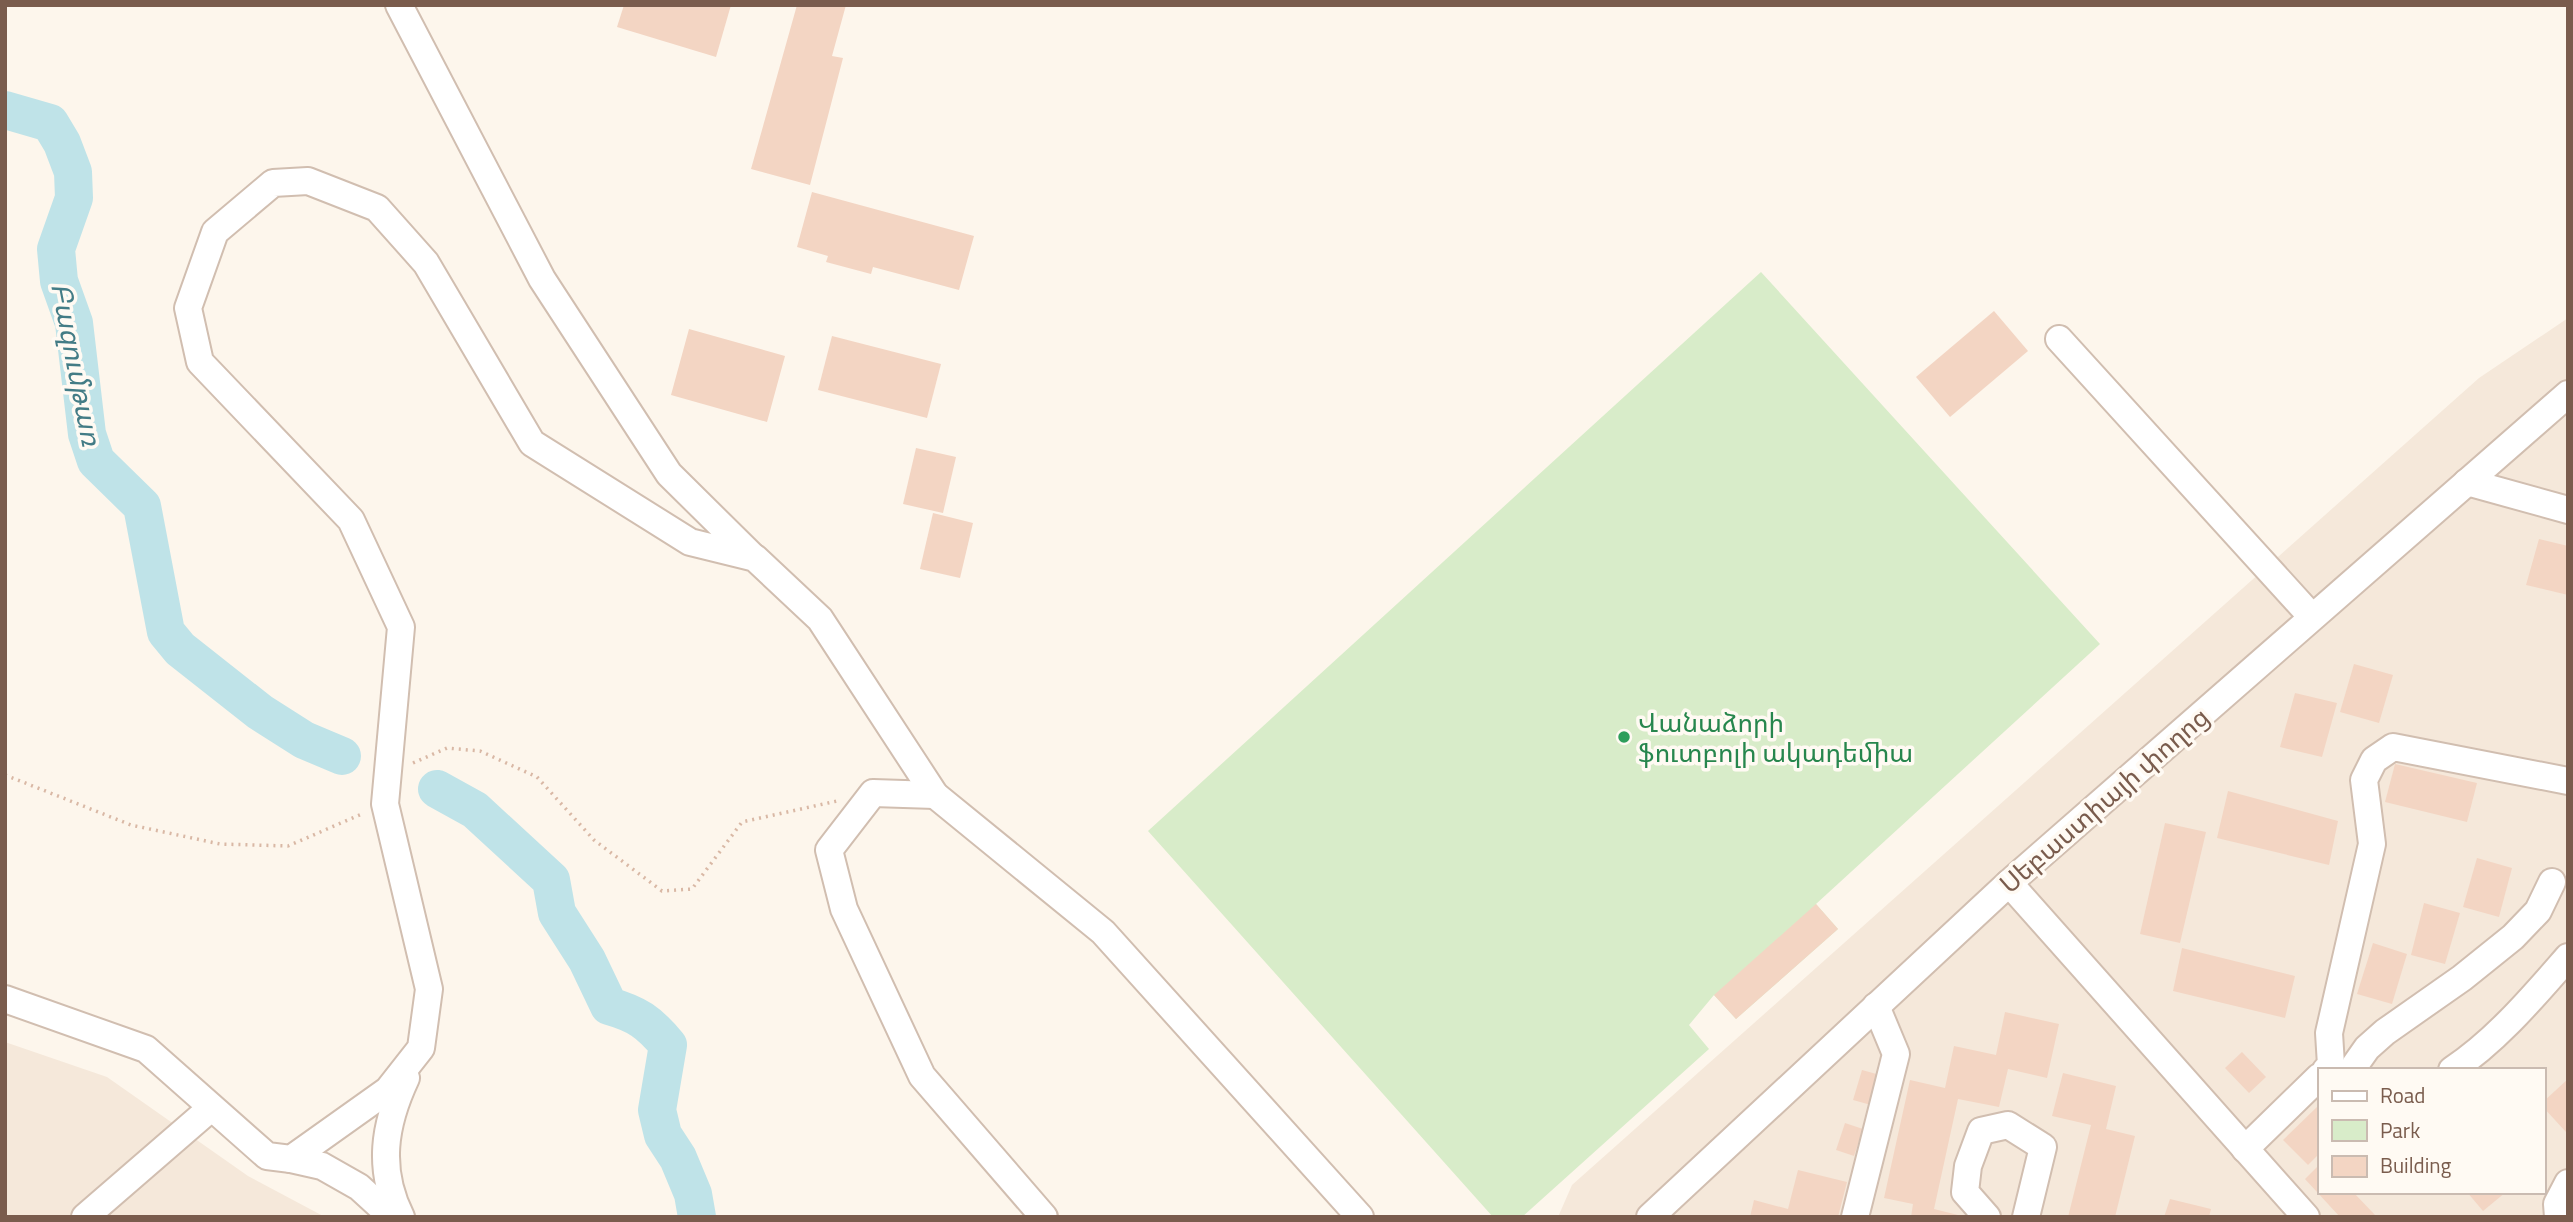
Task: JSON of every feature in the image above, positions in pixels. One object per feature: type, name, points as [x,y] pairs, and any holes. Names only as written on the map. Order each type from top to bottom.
[{"type":"street","points":[[399,5],[542,279],[669,474],[820,619],[935,795],[1103,932],[1360,1217]]},
{"type":"street","points":[[401,1217],[391,1198],[384,1163],[387,1137],[397,1098],[421,1048],[429,989],[385,804],[401,627],[351,520],[200,362],[188,308],[215,232],[273,183],[308,181],[377,208],[426,263],[532,443],[690,542],[755,558]]},
{"type":"street","points":[[2059,339],[2312,617]]},
{"type":"street","name":"Սեբաստիայի փողոց","points":[[1650,1217],[2009,883],[2568,394]]},
{"type":"street","points":[[2467,482],[2568,510]]},
{"type":"street","points":[[2339,1068],[2329,1033],[2372,844],[2364,780],[2374,760],[2393,747],[2568,781]]},
{"type":"street","points":[[935,795],[873,793],[829,850],[844,909],[922,1076],[1044,1217]]},
{"type":"street","points":[[2340,1068],[2385,1032],[2462,978],[2512,937],[2538,911],[2552,882]]},
{"type":"street","points":[[2009,883],[2306,1217]]},
{"type":"street","points":[[2455,1068],[2474,1055],[2568,957]]},
{"type":"street","points":[[5,999],[146,1049],[267,1156],[322,1166],[359,1187],[392,1217]]},
{"type":"street","points":[[1855,1217],[1896,1054],[1876,1006]]},
{"type":"street","points":[[291,1159],[388,1090],[421,1048]]},
{"type":"street","points":[[2245,1149],[2318,1087]]},
{"type":"street","points":[[85,1217],[211,1108]]},
{"type":"street","points":[[1987,1217],[1965,1192],[1968,1166],[1981,1131],[2008,1125],[2043,1147],[2026,1217]]},
{"type":"street","points":[[2558,1217],[2557,1204],[2568,1183]]},
{"type":"path","points":[[388,764],[413,763],[447,748],[480,751],[537,776],[594,840],[663,891],[692,890],[741,822],[873,793]]},
{"type":"path","points":[[5,775],[131,825],[220,844],[288,846],[385,804]]},
{"type":"shaded area","points":[[2568,318],[2568,1217],[1558,1217],[1572,1185],[2479,378]]},
{"type":"shaded area","points":[[5,1042],[107,1077],[248,1176],[325,1217],[5,1217]]},
{"type":"green space","name":"Վանաձորի ֆուտբոլի ակադեմիա","points":[[1761,272],[2100,644],[1816,904],[1838,929],[1736,1019],[1714,995],[1689,1025],[1709,1049],[1522,1217],[1493,1217],[1148,831]]},
{"type":"building","points":[[624,5],[731,5],[716,57],[617,27]]},
{"type":"building","points":[[797,5],[846,5],[832,56],[843,58],[810,185],[751,169]]},
{"type":"building","points":[[812,192],[974,236],[959,290],[873,267],[871,274],[826,262],[828,256],[797,247]]},
{"type":"building","points":[[1994,311],[2028,351],[1950,417],[1916,377]]},
{"type":"building","points":[[689,329],[785,356],[767,422],[671,395]]},
{"type":"building","points":[[832,336],[941,364],[927,418],[818,390]]},
{"type":"building","points":[[916,448],[956,457],[943,513],[903,504]]},
{"type":"building","points":[[933,513],[973,523],[960,578],[920,569]]},
{"type":"building","points":[[2539,539],[2568,546],[2568,595],[2526,585]]},
{"type":"building","points":[[2354,664],[2393,675],[2379,723],[2340,712]]},
{"type":"building","points":[[2295,693],[2337,703],[2322,757],[2280,747]]},
{"type":"building","points":[[2395,764],[2477,783],[2467,822],[2385,802]]},
{"type":"building","points":[[2228,791],[2338,821],[2329,865],[2217,838]]},
{"type":"building","points":[[2165,823],[2206,832],[2180,943],[2140,934]]},
{"type":"building","points":[[2477,858],[2512,868],[2499,917],[2463,907]]},
{"type":"building","points":[[2424,903],[2460,913],[2445,964],[2411,955]]},
{"type":"building","points":[[1816,904],[1838,929],[1736,1019],[1714,995]]},
{"type":"building","points":[[2373,943],[2407,954],[2392,1004],[2357,994]]},
{"type":"building","points":[[2182,948],[2295,976],[2285,1018],[2173,991]]},
{"type":"building","points":[[2005,1012],[2059,1024],[2047,1078],[2008,1069],[1999,1107],[1958,1099],[1934,1209],[1966,1217],[1911,1217],[1913,1204],[1884,1198],[1910,1080],[1945,1088],[1954,1046],[1996,1055]]},
{"type":"building","points":[[2242,1052],[2266,1077],[2249,1093],[2225,1068]]},
{"type":"building","points":[[1862,1070],[1880,1075],[1871,1105],[1853,1100]]},
{"type":"building","points":[[2063,1073],[2116,1086],[2106,1129],[2135,1136],[2115,1217],[2068,1217],[2091,1125],[2052,1116]]},
{"type":"building","points":[[2568,1079],[2566,1132],[2545,1109],[2545,1100]]},
{"type":"building","points":[[2318,1106],[2318,1155],[2308,1165],[2283,1140]]},
{"type":"building","points":[[1845,1123],[1863,1129],[1854,1156],[1836,1150]]},
{"type":"building","points":[[2318,1166],[2318,1193],[2305,1179]]},
{"type":"building","points":[[1798,1170],[1847,1182],[1838,1217],[1750,1217],[1754,1200],[1788,1209]]},
{"type":"building","points":[[2319,1194],[2355,1194],[2375,1215],[2340,1217]]},
{"type":"building","points":[[2469,1194],[2504,1194],[2483,1211]]},
{"type":"building","points":[[2170,1199],[2211,1209],[2209,1217],[2164,1217]]},
{"type":"waterway","name":"Բազումթառ","points":[[5,110],[50,123],[62,143],[73,172],[74,198],[56,249],[59,281],[74,323],[87,434],[96,461],[142,506],[166,632],[180,649],[260,712],[304,740],[342,756]]},
{"type":"waterway","name":"Բազումթառ","points":[[437,789],[475,810],[551,880],[557,913],[587,960],[609,1006],[642,1020],[668,1045],[657,1110],[663,1135],[678,1158],[693,1194],[697,1217]]},
{"type":"place","name":"Վանաձորի ֆուտբոլի ակադեմիա","points":[[1624,737]]}]
